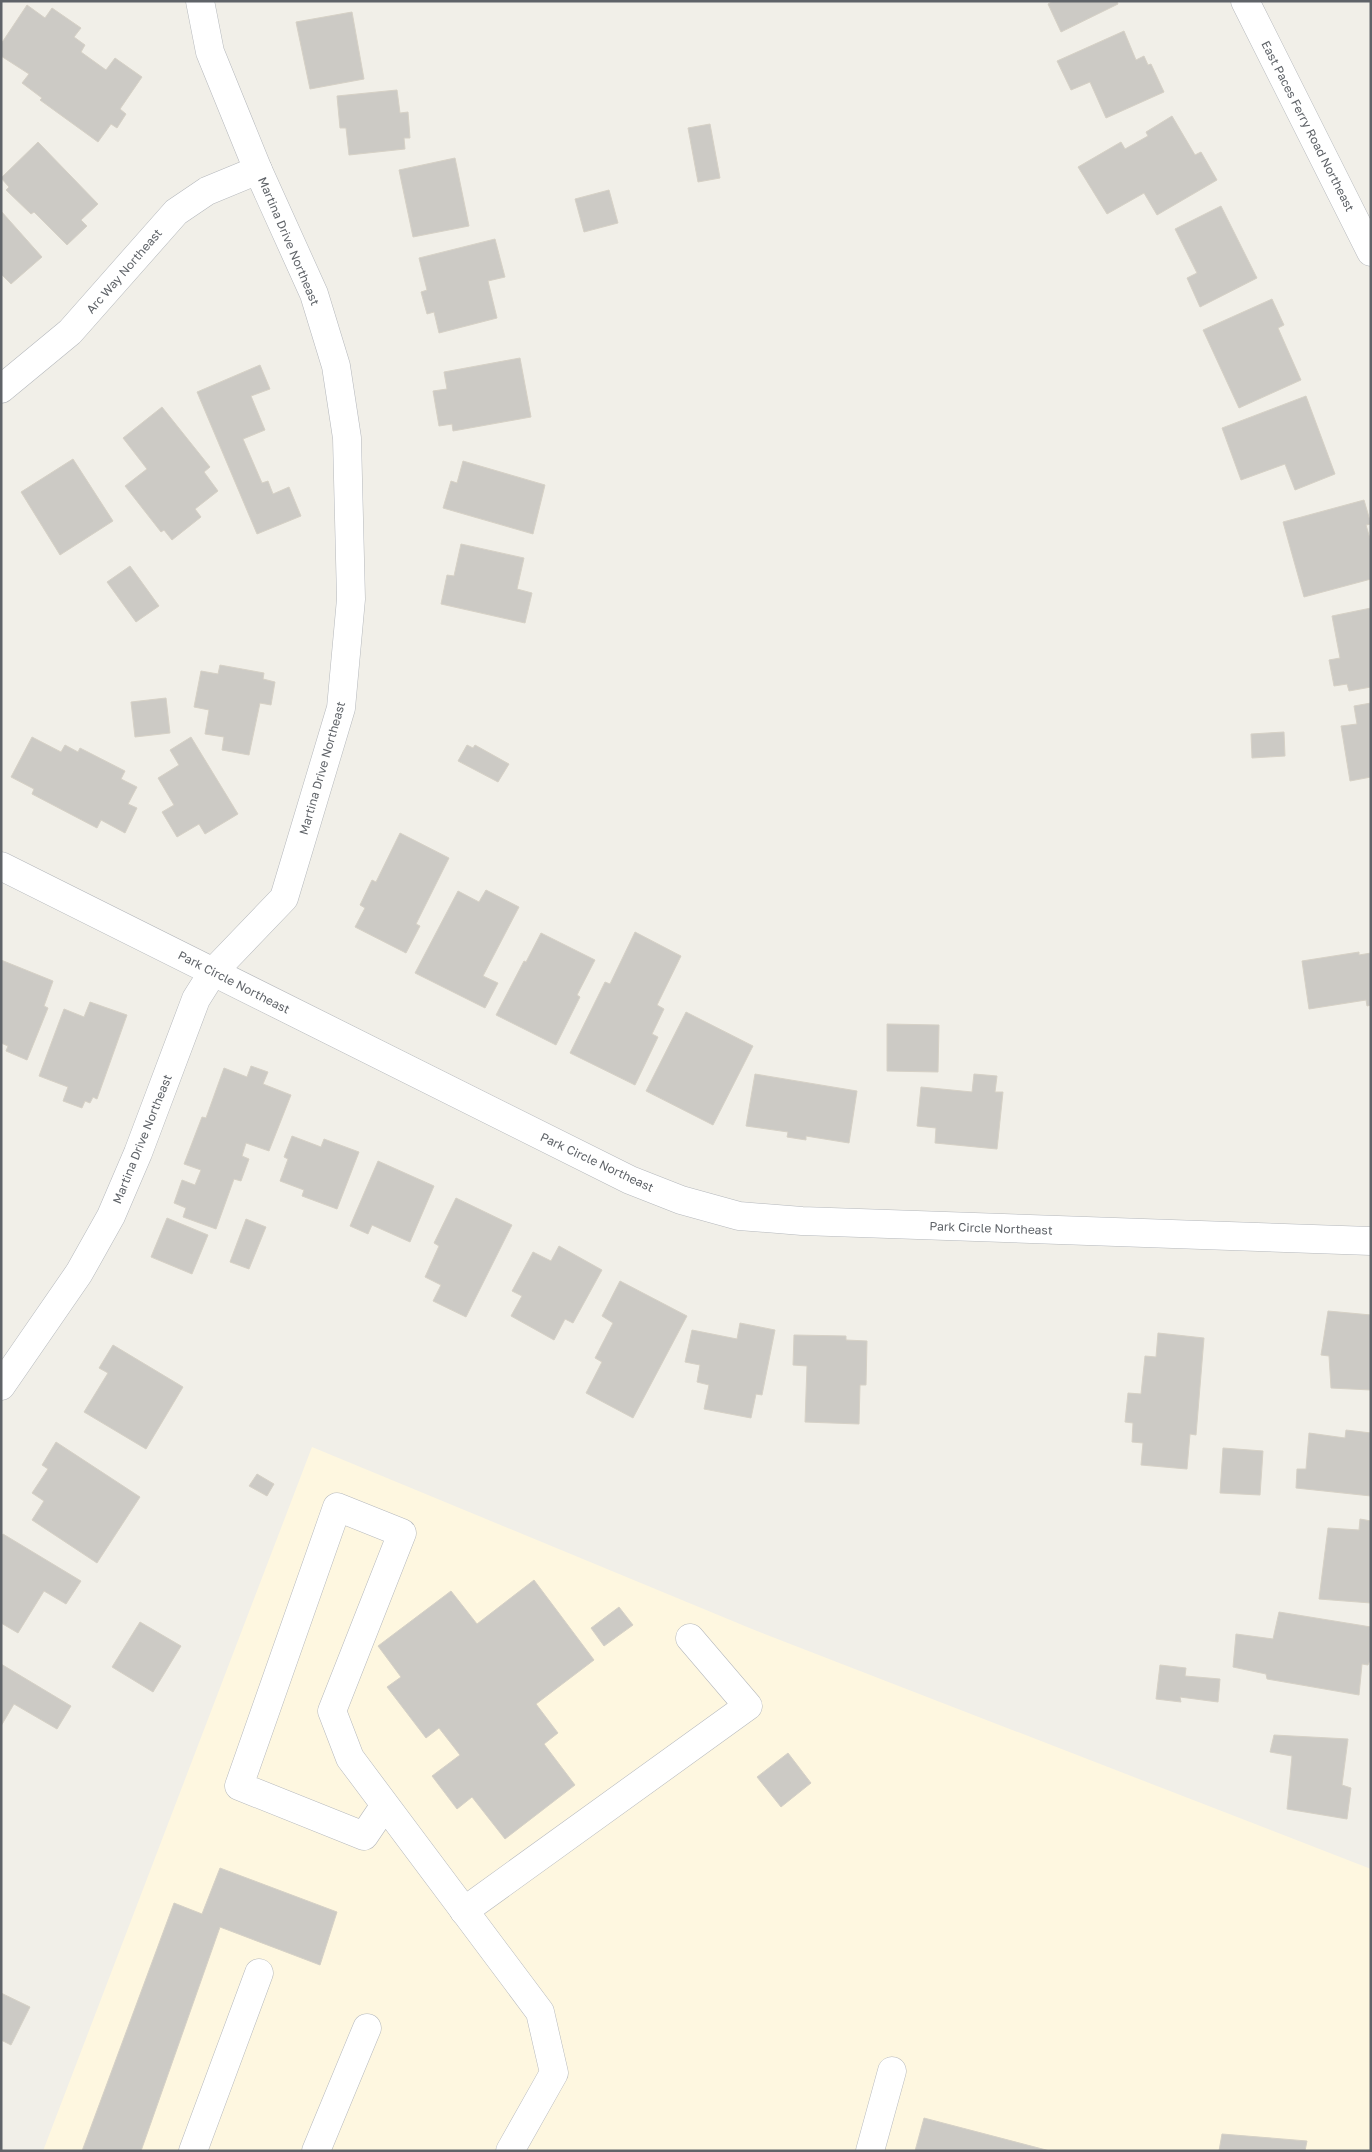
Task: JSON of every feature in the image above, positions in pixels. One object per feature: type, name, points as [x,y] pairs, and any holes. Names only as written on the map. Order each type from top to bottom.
[{"type":"street","name":"Martina Drive Northeast","points":[[1,1386],[79,1273],[111,1216],[138,1153],[196,998],[213,972],[284,898],[341,708],[351,599],[347,438],[336,366],[314,294],[258,170],[210,52],[200,1]]},
{"type":"street","name":"East Paces Ferry Road Northeast","points":[[1245,1],[1371,252]]},
{"type":"street","name":"Arc Way Northeast","points":[[1,389],[70,332],[176,212],[207,191],[258,170]]},
{"type":"street","name":"Park Circle Northeast","points":[[1,866],[630,1180],[681,1200],[739,1216],[802,1222],[1371,1242]]},
{"type":"street","points":[[385,1805],[364,1836],[240,1786],[337,1507],[402,1534],[332,1712],[350,1758],[540,2012],[554,2073],[510,2151]]},
{"type":"street","points":[[464,1911],[748,1706],[690,1638]]},
{"type":"street","points":[[193,2151],[259,1973]]},
{"type":"street","points":[[316,2151],[367,2028]]},
{"type":"street","points":[[870,2151],[892,2072]]},
{"type":"shaded area","points":[[312,1447],[752,1629],[1371,1869],[1371,2151],[43,2151]]},
{"type":"building","points":[[1053,1],[1117,1],[1118,4],[1061,32],[1048,4]]},
{"type":"building","points":[[27,5],[45,18],[52,8],[81,28],[74,37],[85,45],[81,52],[106,70],[115,58],[142,77],[120,109],[126,114],[117,128],[111,124],[98,142],[40,100],[42,98],[22,83],[29,74],[1,56],[1,44]]},
{"type":"building","points":[[352,12],[364,79],[310,89],[296,22]]},
{"type":"building","points":[[1124,31],[1136,60],[1144,56],[1148,65],[1151,64],[1164,92],[1106,118],[1090,82],[1071,90],[1057,61]]},
{"type":"building","points":[[397,90],[400,113],[408,112],[410,138],[404,138],[405,149],[349,155],[346,128],[340,128],[337,96]]},
{"type":"building","points":[[1172,116],[1195,155],[1201,152],[1217,180],[1157,215],[1144,193],[1107,214],[1078,167],[1121,142],[1125,149],[1148,136],[1146,132]]},
{"type":"building","points":[[710,124],[720,178],[698,182],[688,128]]},
{"type":"building","points":[[38,142],[98,204],[81,220],[87,226],[67,245],[34,212],[31,214],[6,190],[9,187],[1,178]]},
{"type":"building","points":[[455,158],[469,226],[413,237],[399,170]]},
{"type":"building","points":[[609,190],[618,223],[584,232],[575,199]]},
{"type":"building","points":[[1221,206],[1257,278],[1200,307],[1187,278],[1197,273],[1175,229]]},
{"type":"building","points":[[1,211],[42,257],[11,284],[1,274]]},
{"type":"building","points":[[495,239],[505,277],[488,281],[497,318],[439,333],[434,312],[427,314],[421,292],[427,290],[419,258]]},
{"type":"building","points":[[1272,299],[1284,325],[1278,328],[1301,380],[1239,408],[1203,330]]},
{"type":"building","points":[[520,358],[531,417],[453,431],[452,424],[439,426],[433,391],[447,389],[444,372]]},
{"type":"building","points":[[260,365],[270,389],[251,396],[265,430],[243,439],[262,483],[268,481],[273,494],[289,487],[301,516],[257,534],[197,392]]},
{"type":"building","points":[[1306,396],[1335,474],[1295,490],[1285,464],[1241,480],[1222,428]]},
{"type":"building","points":[[162,407],[210,467],[204,472],[218,491],[195,509],[201,517],[172,540],[164,530],[161,532],[125,486],[147,469],[123,438]]},
{"type":"building","points":[[73,459],[113,521],[60,555],[21,492]]},
{"type":"building","points":[[463,461],[545,485],[533,534],[443,508],[451,481],[457,483]]},
{"type":"building","points":[[1364,500],[1371,524],[1366,525],[1371,542],[1371,579],[1304,597],[1283,522]]},
{"type":"building","points":[[461,544],[524,558],[517,589],[532,593],[525,623],[441,604],[447,575],[454,576]]},
{"type":"building","points":[[130,566],[159,606],[136,622],[107,582]]},
{"type":"building","points":[[1371,608],[1371,687],[1349,691],[1347,684],[1334,686],[1329,660],[1340,658],[1332,616]]},
{"type":"building","points":[[220,665],[264,673],[263,679],[275,682],[271,705],[260,703],[249,755],[222,750],[224,737],[205,734],[209,710],[194,707],[201,671],[218,674]]},
{"type":"building","points":[[166,698],[170,733],[135,737],[131,702]]},
{"type":"building","points":[[1371,703],[1371,777],[1350,781],[1341,726],[1357,724],[1354,706]]},
{"type":"building","points":[[1284,732],[1285,756],[1252,758],[1251,734]]},
{"type":"building","points":[[32,737],[61,752],[65,745],[78,752],[80,748],[125,771],[121,779],[137,787],[128,804],[137,808],[125,833],[101,820],[97,828],[32,794],[34,789],[11,777]]},
{"type":"building","points":[[191,737],[238,814],[205,834],[199,824],[177,837],[162,812],[174,805],[158,778],[179,765],[170,750]]},
{"type":"building","points":[[467,745],[473,748],[475,745],[509,764],[498,782],[458,761]]},
{"type":"building","points":[[400,833],[449,858],[416,924],[420,926],[406,953],[355,927],[365,908],[360,905],[372,880],[376,882]]},
{"type":"building","points":[[486,890],[519,907],[483,976],[498,983],[485,1008],[415,973],[458,891],[479,902]]},
{"type":"building","points":[[635,932],[681,956],[657,1005],[664,1009],[652,1034],[658,1037],[635,1085],[570,1053],[605,982],[610,984]]},
{"type":"building","points":[[541,933],[595,960],[577,995],[580,997],[556,1045],[496,1015]]},
{"type":"building","points":[[1359,952],[1359,955],[1371,953],[1371,1005],[1367,1006],[1366,1000],[1309,1009],[1302,961]]},
{"type":"building","points":[[1,960],[53,981],[44,1006],[48,1008],[27,1060],[6,1051],[8,1046],[1,1043]]},
{"type":"building","points":[[90,1002],[127,1015],[97,1099],[93,1097],[90,1103],[85,1101],[82,1108],[63,1101],[68,1087],[39,1076],[64,1009],[84,1017]]},
{"type":"building","points":[[686,1012],[753,1046],[713,1125],[646,1091]]},
{"type":"building","points":[[887,1024],[939,1025],[938,1072],[887,1071]]},
{"type":"building","points":[[251,1066],[268,1072],[263,1084],[291,1095],[269,1151],[246,1143],[242,1156],[249,1159],[241,1181],[234,1179],[216,1229],[183,1217],[186,1208],[174,1203],[182,1180],[195,1185],[201,1170],[184,1164],[202,1117],[206,1118],[224,1068],[247,1077]]},
{"type":"building","points":[[755,1074],[857,1091],[849,1143],[806,1136],[806,1140],[787,1137],[788,1132],[746,1126]]},
{"type":"building","points":[[974,1074],[997,1076],[995,1092],[1003,1092],[997,1149],[935,1143],[936,1128],[917,1126],[921,1087],[972,1092]]},
{"type":"building","points":[[292,1136],[321,1147],[324,1139],[359,1152],[337,1209],[302,1196],[304,1190],[280,1181],[288,1159],[284,1157]]},
{"type":"building","points":[[378,1161],[434,1186],[410,1242],[372,1225],[368,1234],[350,1226]]},
{"type":"building","points":[[456,1198],[512,1225],[466,1317],[433,1301],[441,1285],[425,1277],[439,1246],[434,1243]]},
{"type":"building","points":[[167,1218],[208,1235],[192,1274],[151,1257]]},
{"type":"building","points":[[246,1219],[266,1227],[249,1269],[230,1262]]},
{"type":"building","points":[[559,1246],[602,1270],[573,1323],[565,1319],[554,1340],[511,1316],[522,1296],[512,1291],[533,1252],[551,1261]]},
{"type":"building","points":[[620,1281],[687,1316],[633,1418],[586,1393],[602,1362],[595,1358],[613,1323],[602,1316]]},
{"type":"building","points":[[1328,1311],[1371,1315],[1371,1390],[1331,1388],[1329,1356],[1321,1355]]},
{"type":"building","points":[[740,1323],[775,1330],[762,1395],[756,1394],[751,1418],[704,1409],[709,1385],[697,1382],[700,1365],[685,1362],[692,1330],[737,1339]]},
{"type":"building","points":[[1158,1333],[1204,1338],[1196,1435],[1190,1434],[1187,1469],[1141,1465],[1143,1443],[1132,1442],[1133,1423],[1125,1422],[1128,1393],[1141,1394],[1145,1356],[1156,1357]]},
{"type":"building","points":[[794,1335],[846,1336],[846,1340],[867,1341],[866,1385],[860,1385],[859,1424],[805,1422],[807,1366],[793,1365]]},
{"type":"building","points":[[113,1345],[183,1387],[146,1449],[84,1412],[108,1373],[99,1368]]},
{"type":"building","points":[[1346,1430],[1371,1433],[1371,1496],[1296,1488],[1297,1469],[1306,1469],[1309,1433],[1345,1438]]},
{"type":"building","points":[[56,1442],[140,1497],[97,1563],[32,1520],[44,1501],[32,1493],[48,1469],[42,1465]]},
{"type":"building","points":[[1223,1448],[1263,1451],[1260,1495],[1220,1493]]},
{"type":"building","points":[[257,1474],[274,1484],[267,1496],[249,1486]]},
{"type":"building","points":[[1360,1519],[1371,1521],[1371,1603],[1319,1599],[1328,1528],[1359,1530]]},
{"type":"building","points":[[3,1534],[81,1581],[66,1604],[44,1591],[18,1633],[1,1623],[1,1537]]},
{"type":"building","points":[[534,1580],[594,1660],[536,1704],[558,1733],[544,1744],[575,1785],[505,1839],[472,1797],[457,1809],[432,1776],[460,1755],[439,1728],[426,1738],[387,1687],[401,1677],[378,1646],[451,1591],[477,1624]]},
{"type":"building","points":[[619,1607],[633,1625],[604,1646],[591,1628]]},
{"type":"building","points":[[1279,1612],[1371,1627],[1371,1658],[1368,1665],[1362,1664],[1359,1695],[1267,1679],[1266,1674],[1233,1667],[1236,1634],[1273,1639]]},
{"type":"building","points":[[140,1622],[181,1646],[153,1692],[112,1667]]},
{"type":"building","points":[[1,1664],[71,1706],[57,1729],[14,1704],[1,1726]]},
{"type":"building","points":[[1160,1665],[1186,1668],[1185,1676],[1220,1679],[1218,1702],[1180,1697],[1181,1702],[1156,1699]]},
{"type":"building","points":[[1274,1735],[1348,1739],[1342,1785],[1351,1788],[1347,1819],[1287,1809],[1292,1756],[1270,1752]]},
{"type":"building","points":[[788,1753],[811,1783],[781,1807],[757,1777]]},
{"type":"building","points":[[220,1868],[337,1912],[320,1965],[220,1927],[141,2151],[82,2151],[174,1903],[202,1914]]},
{"type":"building","points":[[1,1993],[30,2007],[11,2045],[1,2040]]},
{"type":"building","points":[[924,2118],[1050,2151],[915,2151]]},
{"type":"building","points":[[1222,2134],[1307,2141],[1305,2151],[1219,2151]]}]
